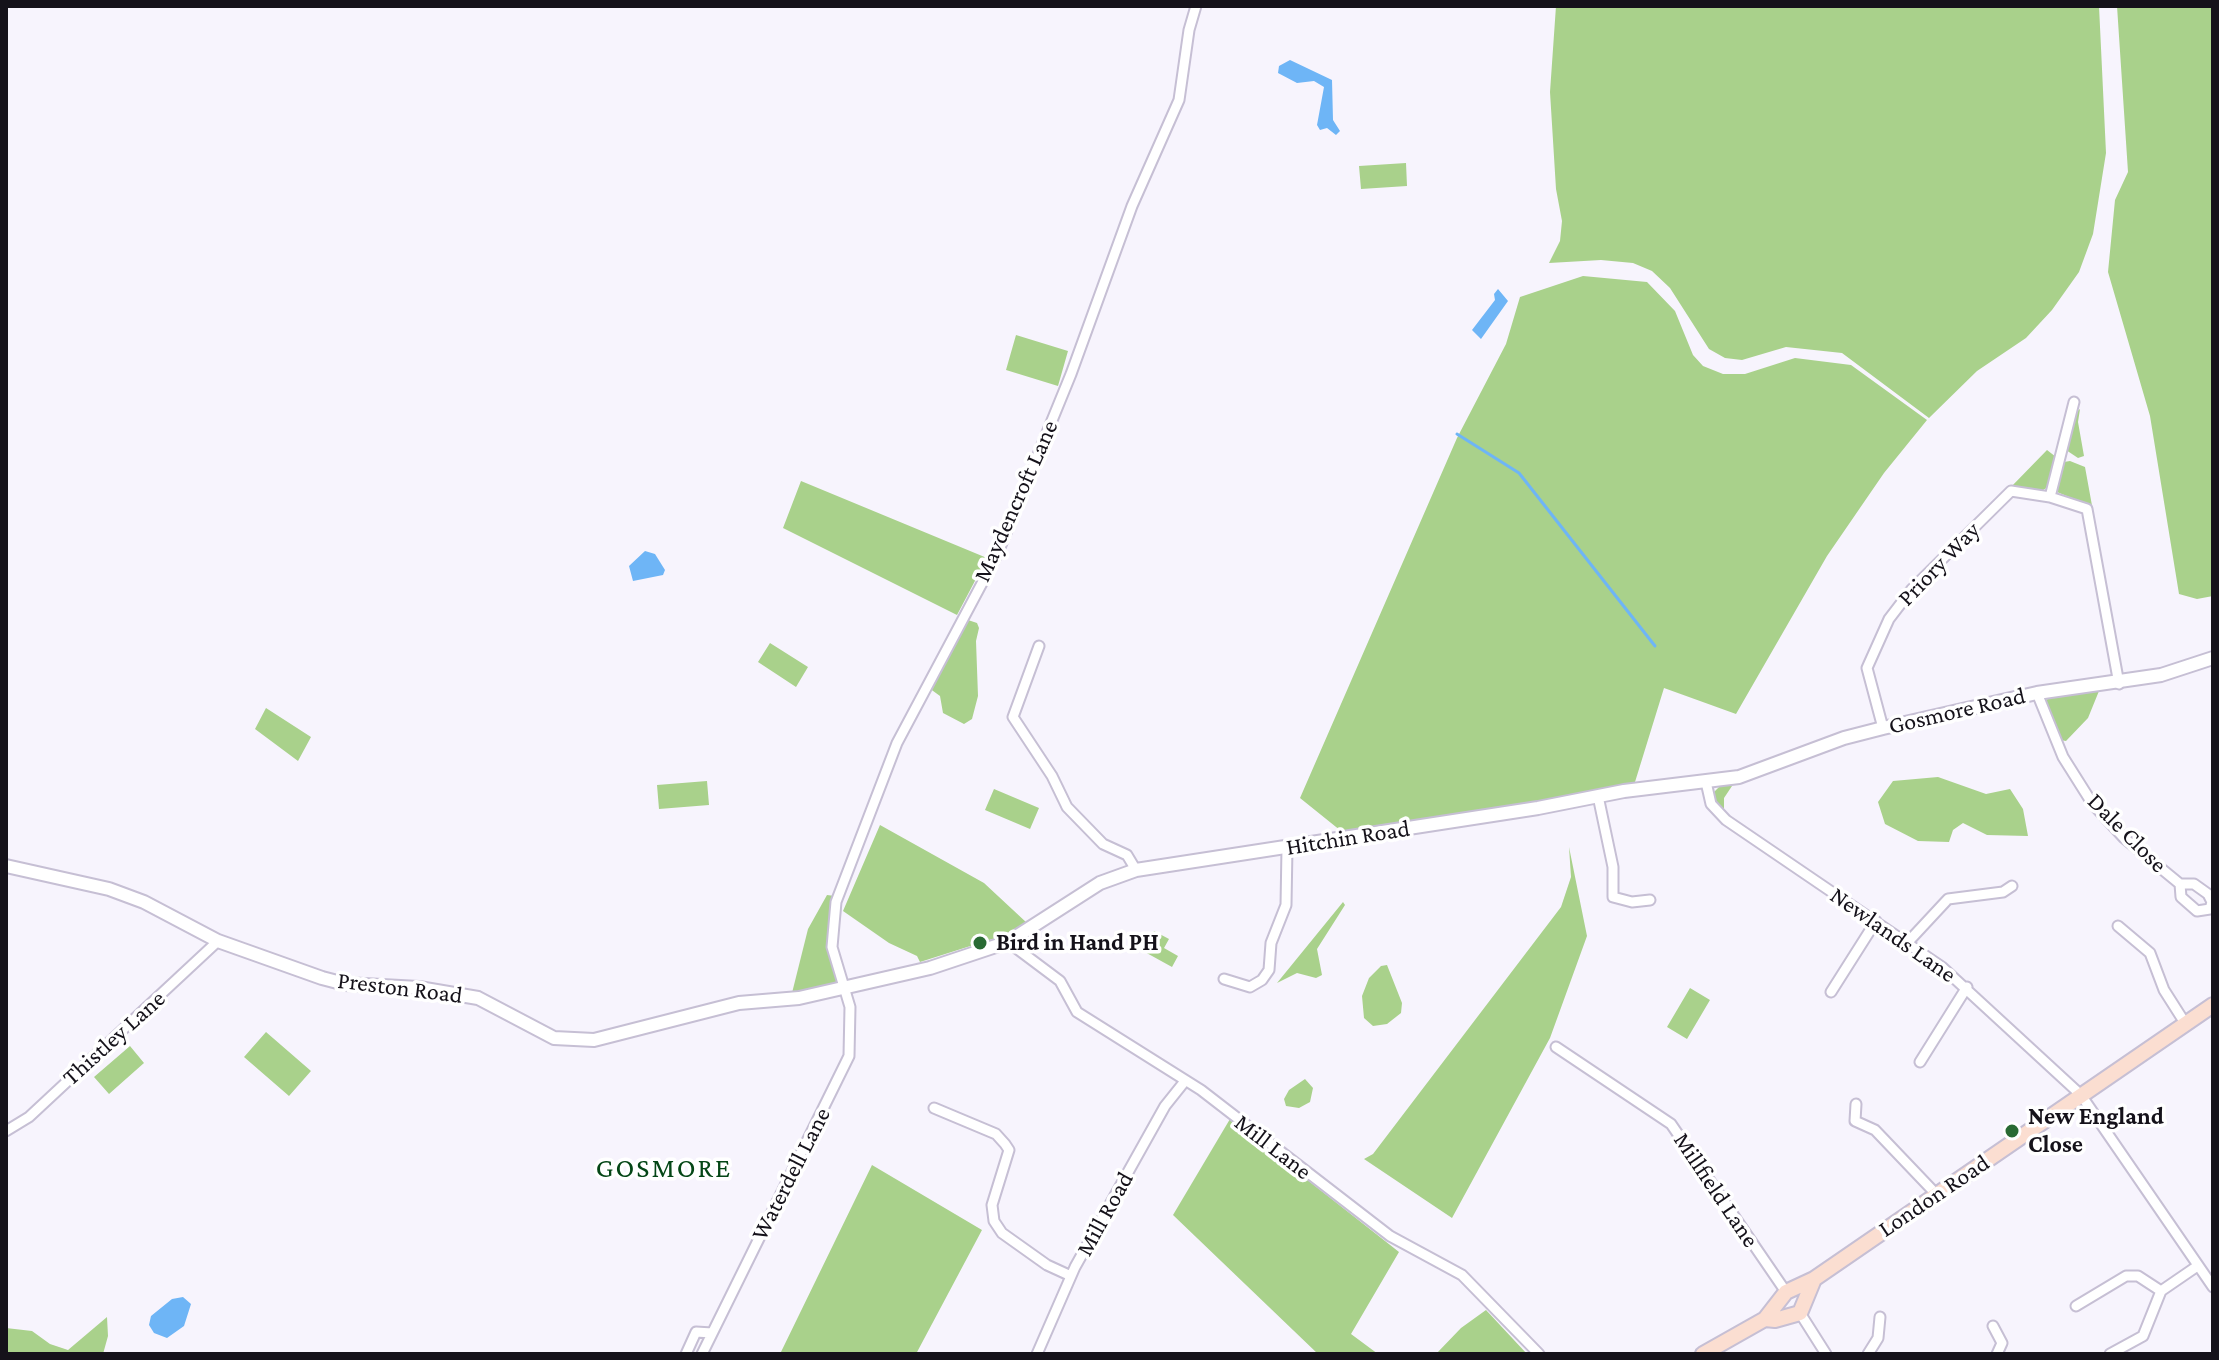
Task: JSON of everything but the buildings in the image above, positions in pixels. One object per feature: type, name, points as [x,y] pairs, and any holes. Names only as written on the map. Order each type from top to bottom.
[{"type":"main road","name":"London Road","points":[[1703,1354],[1792,1302],[1814,1279],[2213,1005]]},
{"type":"street","name":"Maydencroft Lane","points":[[846,988],[832,947],[836,902],[897,743],[997,555],[1071,374],[1132,206],[1179,100],[1189,30],[1196,6]]},
{"type":"street","points":[[2050,497],[2074,402]]},
{"type":"street","name":"Priory Way","points":[[1883,728],[1868,662],[1900,601],[2008,494],[2020,491],[2082,506],[2088,513],[2119,684]]},
{"type":"street","points":[[1039,646],[1013,717],[1052,776],[1067,807],[1103,844],[1127,855],[1136,870]]},
{"type":"street","name":"Gosmore Road","points":[[1706,782],[1752,774],[1825,745],[1883,728],[2037,693],[2119,684],[2184,669],[2213,658]]},
{"type":"street","name":"Dale Close","points":[[2037,693],[2063,757],[2092,803],[2124,838],[2180,884]]},
{"type":"street","name":"Hitchin Road","points":[[1008,942],[1100,883],[1136,870],[1598,796],[1706,782]]},
{"type":"street","name":"Newlands Lane","points":[[1706,782],[1711,804],[1726,820],[1908,942],[1967,987],[2081,1095],[2196,1267],[2213,1287]]},
{"type":"street","points":[[1598,796],[1613,867],[1613,897],[1632,902],[1650,900]]},
{"type":"street","points":[[1224,979],[1250,987],[1262,980],[1269,970],[1271,943],[1286,905],[1287,848]]},
{"type":"street","name":"Preston Road","points":[[6,866],[109,889],[144,902],[218,941],[345,984],[419,988],[478,998],[554,1038],[573,1041],[615,1036],[739,1003],[799,998],[846,988],[916,972],[1008,942]]},
{"type":"street","points":[[1908,942],[1948,899],[2003,892],[2012,886]]},
{"type":"street","points":[[1831,992],[1876,921]]},
{"type":"street","points":[[2118,926],[2150,953],[2160,981],[2185,1023]]},
{"type":"street","name":"Thistley Lane","points":[[6,1131],[29,1117],[218,941]]},
{"type":"street","name":"Mill Lane","points":[[1008,942],[1060,981],[1077,1012],[1185,1081],[1390,1236],[1462,1275],[1539,1354]]},
{"type":"street","points":[[1920,1062],[1967,987]]},
{"type":"street","name":"Waterdell Lane","points":[[702,1354],[842,1074],[852,1029],[846,988]]},
{"type":"street","name":"Millfield Lane","points":[[1556,1047],[1671,1124],[1826,1354]]},
{"type":"street","name":"Mill Road","points":[[1037,1354],[1071,1276],[1165,1106],[1185,1081]]},
{"type":"street","points":[[1856,1104],[1855,1121],[1875,1130],[1937,1195]]},
{"type":"street","points":[[934,1108],[996,1134],[1005,1144],[1009,1150],[992,1205],[994,1221],[1013,1241],[1047,1265],[1071,1276]]},
{"type":"street","points":[[2110,1354],[2143,1336],[2161,1291],[2196,1267]]},
{"type":"street","points":[[2076,1306],[2126,1276],[2138,1276],[2161,1291]]},
{"type":"street","points":[[1868,1354],[1878,1338],[1880,1317]]},
{"type":"street","points":[[1993,1326],[2002,1340],[1997,1354]]},
{"type":"street","points":[[686,1354],[696,1332],[712,1333]]},
{"type":"green space","points":[[1556,6],[2099,6],[2106,153],[2093,234],[2079,272],[2052,310],[2026,338],[1977,371],[1929,418],[1842,353],[1786,347],[1742,360],[1725,358],[1709,349],[1670,288],[1652,271],[1633,263],[1601,260],[1549,263],[1560,241],[1562,221],[1556,189],[1550,92]]},
{"type":"green space","points":[[2117,6],[2213,6],[2213,596],[2197,599],[2179,594],[2150,416],[2108,272],[2115,200],[2128,172]]},
{"type":"green space","points":[[1406,163],[1407,186],[1361,189],[1359,166]]},
{"type":"green space","points":[[1583,276],[1647,282],[1675,311],[1693,355],[1703,366],[1723,374],[1745,374],[1795,358],[1851,365],[1927,420],[1884,473],[1827,556],[1736,714],[1664,688],[1635,782],[1542,804],[1346,835],[1300,798],[1457,438],[1506,344],[1520,297]]},
{"type":"green space","points":[[1016,335],[1068,351],[1058,386],[1006,370]]},
{"type":"green space","points":[[2080,409],[2078,422],[2084,456],[2078,458],[2066,450],[2075,413]]},
{"type":"green space","points":[[2047,450],[2056,457],[2048,487],[2040,492],[2010,488]]},
{"type":"green space","points":[[2064,462],[2085,467],[2093,511],[2086,504],[2057,492]]},
{"type":"green space","points":[[801,481],[987,558],[957,615],[783,528]]},
{"type":"green space","points":[[968,620],[977,623],[979,628],[976,641],[978,696],[972,719],[964,724],[943,713],[940,696],[929,688]]},
{"type":"green space","points":[[770,643],[808,667],[796,687],[758,662]]},
{"type":"green space","points":[[2099,691],[2088,718],[2066,741],[2060,740],[2044,706],[2048,698]]},
{"type":"green space","points":[[266,708],[311,737],[298,761],[255,729]]},
{"type":"green space","points":[[1938,777],[1986,794],[2010,789],[2023,809],[2028,836],[1987,835],[1963,823],[1953,830],[1949,842],[1918,841],[1885,824],[1878,802],[1893,781]]},
{"type":"green space","points":[[707,781],[709,805],[659,809],[657,785]]},
{"type":"green space","points":[[1734,783],[1724,798],[1724,814],[1717,807],[1713,793],[1720,786]]},
{"type":"green space","points":[[994,789],[1039,808],[1030,829],[985,810]]},
{"type":"green space","points":[[880,825],[984,883],[1027,923],[1005,935],[920,962],[917,956],[889,943],[843,911]]},
{"type":"green space","points":[[1569,847],[1587,936],[1550,1038],[1452,1218],[1364,1159],[1373,1154],[1561,907],[1571,877]]},
{"type":"green space","points":[[827,895],[835,896],[829,934],[841,984],[792,993],[808,929]]},
{"type":"green space","points":[[1343,902],[1345,905],[1317,949],[1322,975],[1316,978],[1297,973],[1277,983]]},
{"type":"green space","points":[[1154,931],[1169,939],[1164,948],[1178,956],[1172,967],[1143,951]]},
{"type":"green space","points":[[1387,965],[1402,1003],[1401,1013],[1387,1024],[1373,1026],[1364,1018],[1362,996],[1369,978],[1381,966]]},
{"type":"green space","points":[[1690,988],[1710,1000],[1687,1039],[1667,1027]]},
{"type":"green space","points":[[266,1032],[311,1071],[289,1096],[244,1057]]},
{"type":"green space","points":[[130,1046],[144,1063],[109,1094],[94,1077]]},
{"type":"green space","points":[[1305,1079],[1313,1088],[1310,1102],[1299,1108],[1286,1106],[1284,1099],[1289,1090]]},
{"type":"green space","points":[[1230,1119],[1399,1252],[1351,1334],[1378,1354],[1318,1354],[1173,1215]]},
{"type":"green space","points":[[872,1165],[982,1230],[916,1354],[780,1354]]},
{"type":"green space","points":[[1486,1310],[1527,1354],[1436,1354],[1461,1328]]},
{"type":"green space","points":[[107,1317],[108,1336],[103,1354],[6,1354],[6,1328],[32,1331],[50,1344],[68,1350]]},
{"type":"water","points":[[1290,60],[1332,80],[1333,120],[1340,131],[1336,135],[1327,128],[1320,130],[1317,125],[1324,87],[1314,81],[1297,83],[1278,73],[1279,66]]},
{"type":"water","points":[[1498,289],[1508,301],[1481,339],[1472,330],[1495,300],[1494,294]]},
{"type":"water","points":[[645,551],[655,554],[665,570],[663,575],[633,581],[629,566]]},
{"type":"water","points":[[183,1297],[191,1304],[184,1326],[167,1338],[154,1333],[149,1325],[151,1316],[172,1299]]},
{"type":"waterway","points":[[1457,434],[1519,473],[1655,646]]},
{"type":"place","name":"Bird in Hand PH","points":[[980,943]]},
{"type":"place","name":"New England Close","points":[[2012,1131]]},
{"type":"district","name":"GOSMORE","points":[[664,1168]]}]
